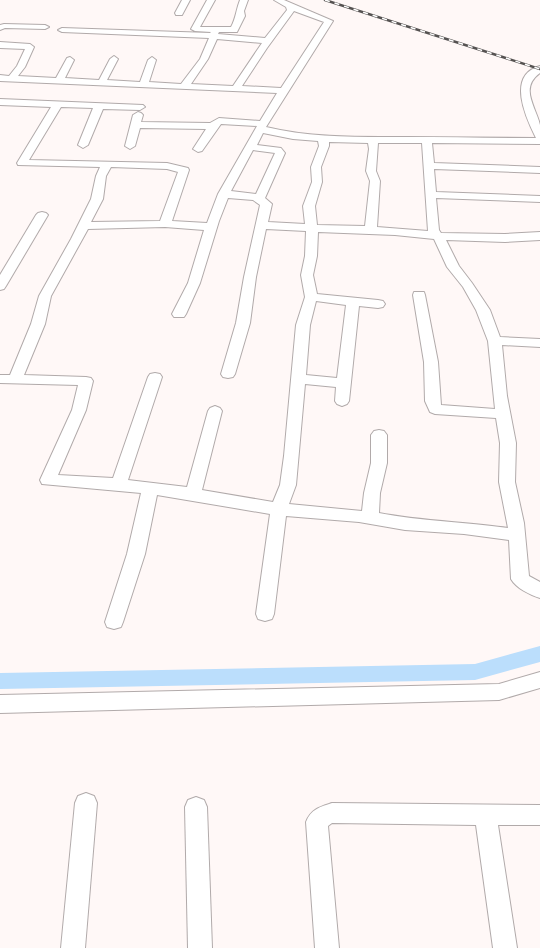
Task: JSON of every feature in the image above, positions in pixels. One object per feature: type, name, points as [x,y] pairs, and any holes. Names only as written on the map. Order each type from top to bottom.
[{"type":"street","points":[[179,13],[186,0]]},
{"type":"street","points":[[211,0],[209,6],[196,24],[195,29],[268,41]]},
{"type":"street","points":[[62,30],[167,36],[215,33],[234,30],[241,16],[240,11],[244,0]]},
{"type":"street","points":[[179,314],[194,283],[211,227],[224,194],[239,170],[241,161],[251,147],[300,63],[329,21],[289,6],[278,0]]},
{"type":"street","points":[[236,88],[291,10],[289,6]]},
{"type":"street","points":[[0,28],[4,26],[45,27]]},
{"type":"street","points":[[185,85],[198,70],[210,49],[215,33]]},
{"type":"street","points":[[0,45],[30,46],[21,67],[11,79]]},
{"type":"street","points":[[102,82],[114,59]]},
{"type":"street","points":[[59,80],[70,60]]},
{"type":"street","points":[[144,84],[152,60]]},
{"type":"street","points":[[540,69],[526,81],[524,94],[540,137]]},
{"type":"street","points":[[0,78],[185,85],[284,91]]},
{"type":"street","points":[[0,102],[99,106],[141,103],[130,146]]},
{"type":"street","points":[[57,105],[22,163],[167,166],[184,170],[165,224]]},
{"type":"street","points":[[84,145],[99,106]]},
{"type":"street","points":[[198,149],[212,126],[215,122],[219,121],[262,127],[287,135],[323,138],[373,140],[540,141]]},
{"type":"street","points":[[135,125],[212,126]]},
{"type":"street","points":[[265,614],[279,509],[288,485],[296,427],[303,325],[310,297],[307,275],[311,256],[312,228],[309,214],[313,192],[317,182],[316,167],[324,146],[323,138]]},
{"type":"street","points":[[371,230],[375,187],[375,181],[371,171],[374,149],[373,140]]},
{"type":"street","points":[[427,140],[432,195],[433,230],[438,236],[453,267],[468,286],[483,310],[495,341],[503,414],[508,443],[507,482],[516,523],[520,579],[540,591]]},
{"type":"street","points":[[251,147],[277,150],[280,153],[259,199]]},
{"type":"street","points":[[107,164],[101,176],[97,199],[84,226],[45,296],[38,324],[8,379],[86,381],[79,410],[48,480],[119,484],[193,494],[249,505],[279,509],[370,518],[405,524],[464,528],[517,535]]},
{"type":"street","points":[[429,166],[540,170]]},
{"type":"street","points":[[224,194],[240,194],[259,199],[266,204],[265,213],[260,225],[260,233],[250,277],[243,323],[228,374]]},
{"type":"street","points":[[432,195],[540,199]]},
{"type":"street","points":[[0,286],[42,215]]},
{"type":"street","points":[[84,226],[165,224],[211,227]]},
{"type":"street","points":[[260,225],[395,231],[438,236],[505,238],[540,236]]},
{"type":"street","points":[[0,263],[14,263]]},
{"type":"street","points":[[419,295],[431,362],[432,401],[435,409],[503,414]]},
{"type":"street","points":[[310,297],[378,304]]},
{"type":"street","points":[[342,401],[353,301]]},
{"type":"street","points":[[495,341],[540,343]]},
{"type":"street","points":[[119,484],[155,377]]},
{"type":"street","points":[[299,379],[344,383]]},
{"type":"street","points":[[193,494],[215,411]]},
{"type":"street","points":[[370,518],[372,493],[379,463],[379,435]]},
{"type":"street","points":[[114,622],[136,554],[150,489]]},
{"type":"street","points":[[0,704],[499,692],[540,680]]},
{"type":"street","points":[[72,948],[86,803]]},
{"type":"street","points":[[196,807],[200,948]]},
{"type":"street","points":[[327,948],[317,822],[323,816],[332,813],[540,815]]},
{"type":"street","points":[[485,814],[505,948]]},
{"type":"waterway","points":[[0,681],[475,672],[540,654]]},
{"type":"railway","points":[[325,0],[540,69]]}]
